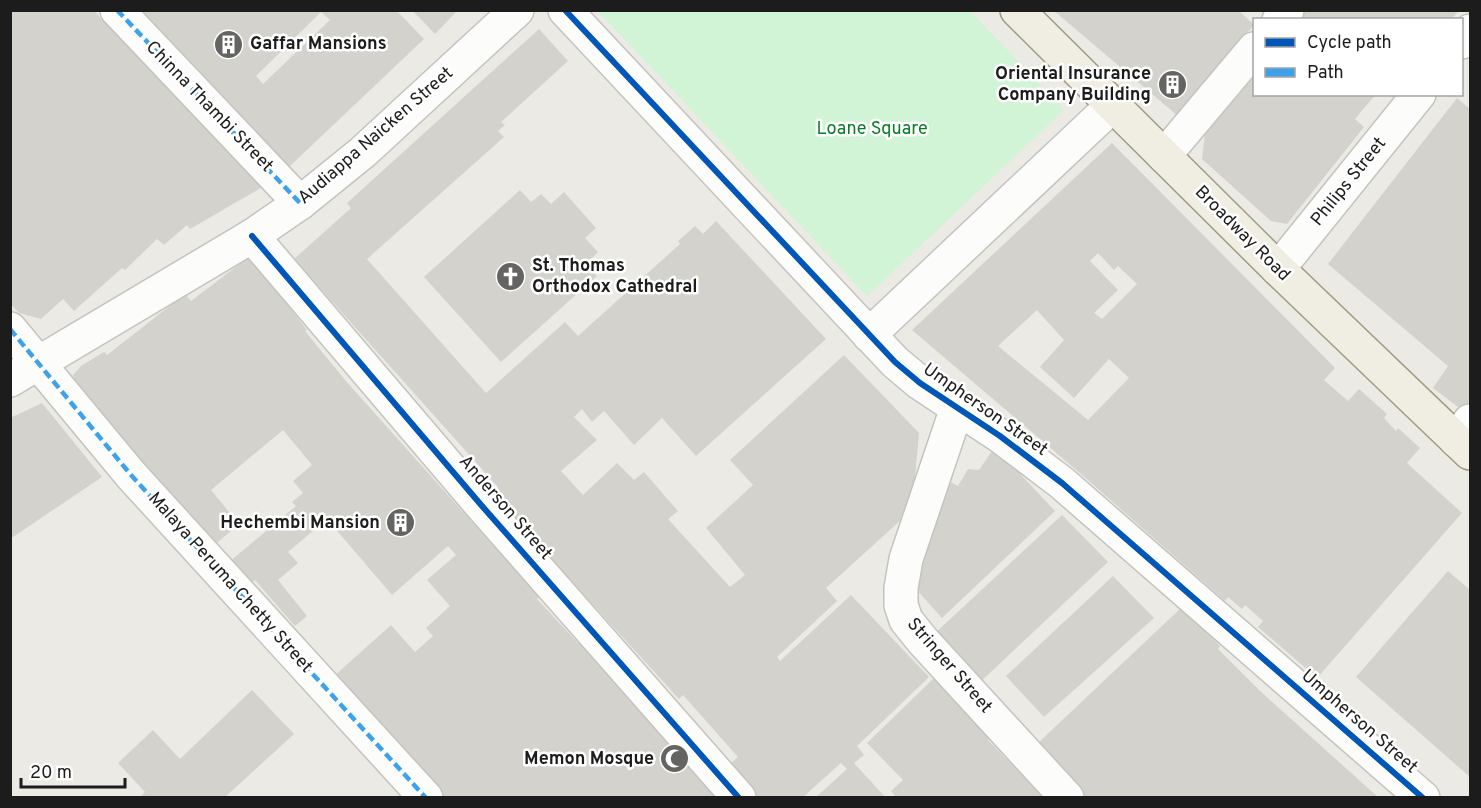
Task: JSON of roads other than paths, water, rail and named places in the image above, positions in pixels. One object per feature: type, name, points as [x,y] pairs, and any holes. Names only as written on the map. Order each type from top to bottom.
[{"type":"main road","name":"Broadway Road","points":[[1017,10],[1278,269],[1466,438]]},
{"type":"street","name":"Chinna Thambi Street","points":[[117,10],[300,203]]},
{"type":"street","name":"Audiappa Naicken Street","points":[[10,380],[252,236],[300,203],[363,152],[517,10]]},
{"type":"street","name":"Umpherson Street","points":[[565,10],[908,373],[1000,436],[1062,483],[1423,798]]},
{"type":"street","points":[[1164,156],[1253,50]]},
{"type":"street","name":"Philips Street","points":[[1278,269],[1417,96]]},
{"type":"street","points":[[869,334],[1113,105]]},
{"type":"street","name":"Anderson Street","points":[[252,236],[482,506],[739,798]]},
{"type":"street","name":"Malaya Peruma Chetty Street","points":[[10,330],[131,475],[426,798]]},
{"type":"street","name":"Stringer Street","points":[[957,408],[906,559],[901,588],[901,605],[906,621],[923,641],[1067,798]]},
{"type":"place","name":"Gaffar Mansions","points":[[229,44]]},
{"type":"place","name":"Oriental Insurance Company Building","points":[[1172,84]]},
{"type":"place","name":"St. Thomas Orthodox Cathedral","points":[[511,276]]},
{"type":"place","name":"Hechembi Mansion","points":[[401,523]]},
{"type":"place","name":"Memon Mosque","points":[[675,759]]},
{"type":"park label","name":"Loane Square","points":[[872,129]]}]
